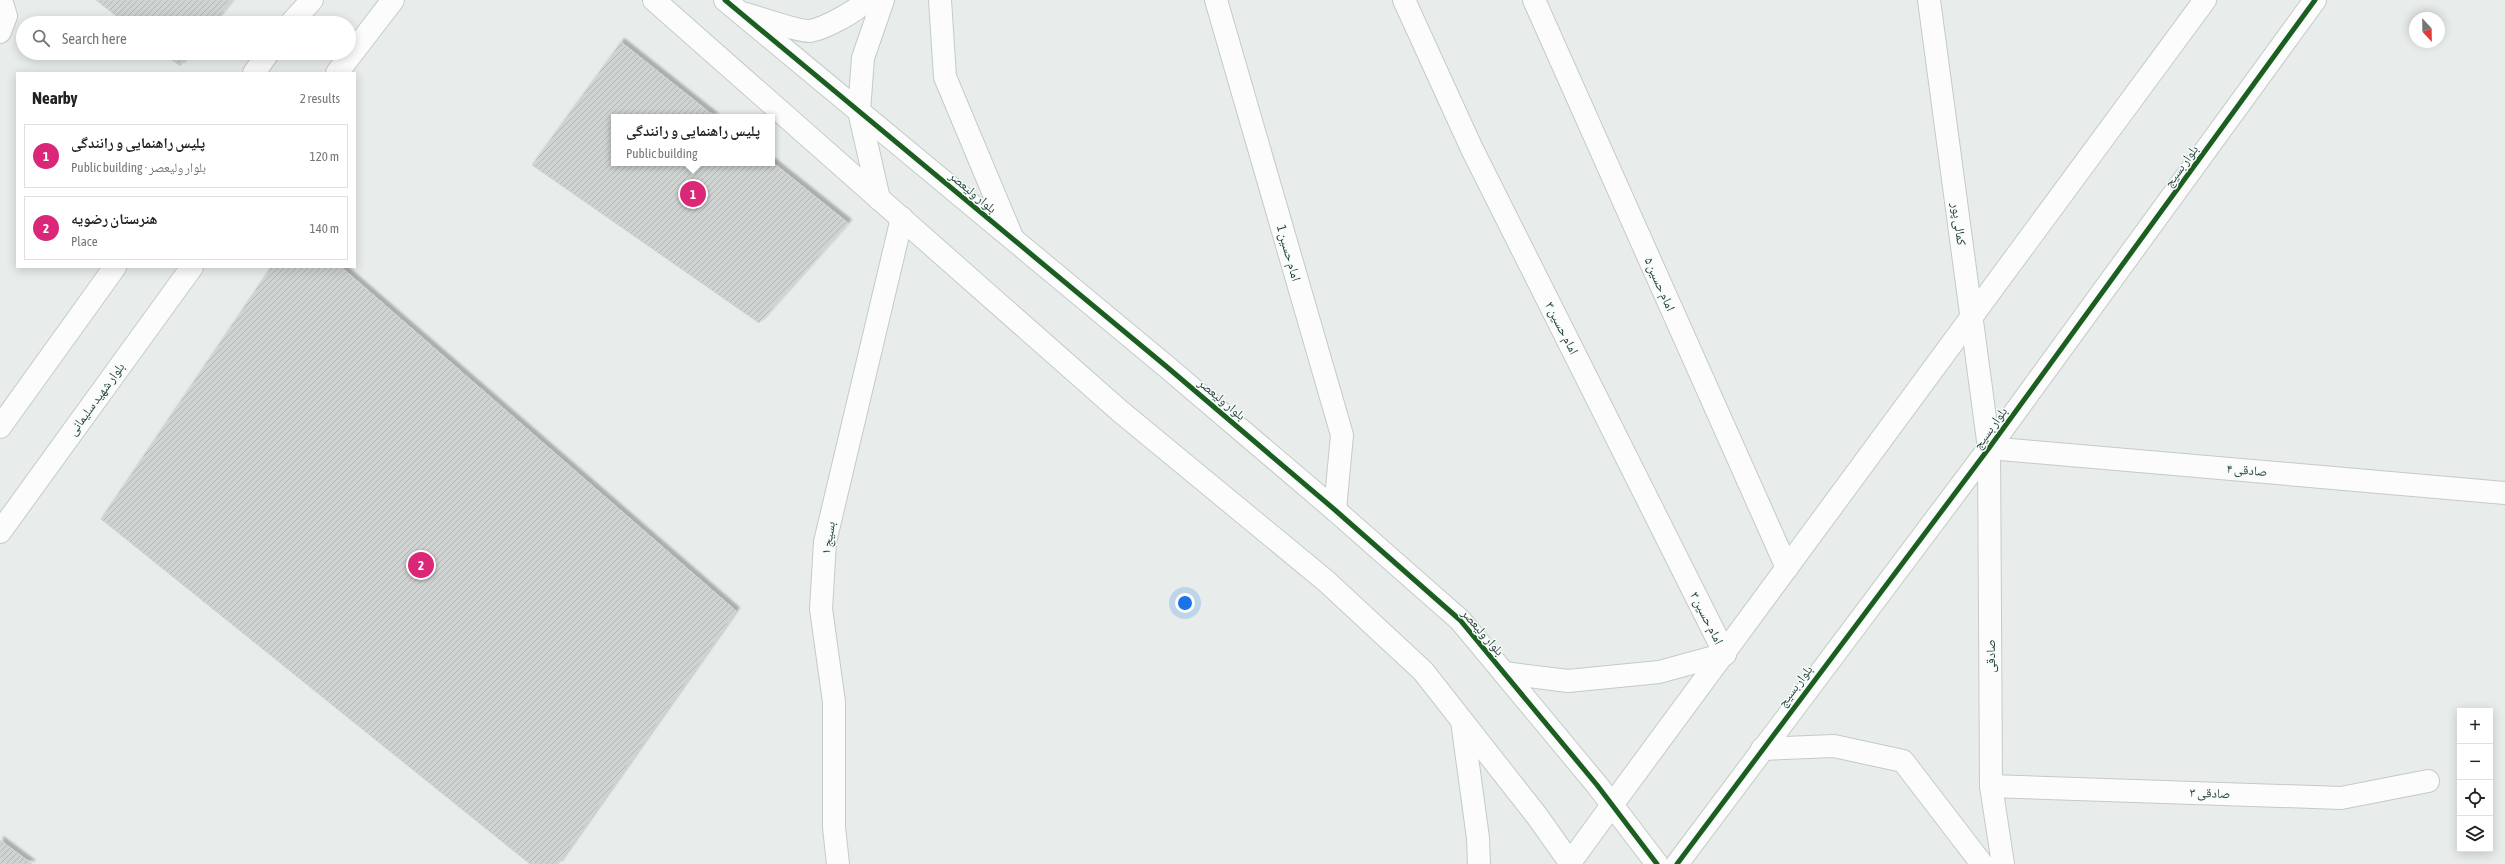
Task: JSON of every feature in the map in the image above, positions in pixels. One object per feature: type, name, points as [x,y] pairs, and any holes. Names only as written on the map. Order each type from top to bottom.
[{"type":"street","points":[[0,32],[6,16],[1,0]]},
{"type":"street","points":[[297,16],[312,0]]},
{"type":"street","points":[[356,47],[393,0]]},
{"type":"street","points":[[654,0],[1121,412],[1326,581],[1423,671],[1570,863],[2205,0]]},
{"type":"street","points":[[733,6],[809,31],[855,10],[862,6],[866,0]]},
{"type":"street","points":[[879,199],[859,111],[863,58],[883,0]]},
{"type":"street","points":[[940,0],[945,77],[1014,240]]},
{"type":"street","name":"امام حسین 1","points":[[1216,0],[1342,435],[1335,510]]},
{"type":"street","name":"امام حسین ۳","points":[[1404,0],[1472,149],[1725,654]]},
{"type":"street","name":"امام حسین ۵","points":[[1534,0],[1787,568]]},
{"type":"street","name":"کمالی پور","points":[[1929,0],[1989,448]]},
{"type":"street","name":"بلوار بسیج","points":[[1677,864],[1989,448],[2315,0]]},
{"type":"street","name":"بلوار ولیعصر","points":[[733,6],[1335,510],[1460,620],[1612,805],[1657,864]]},
{"type":"street","points":[[255,72],[263,60]]},
{"type":"street","points":[[337,72],[346,60]]},
{"type":"street","name":"بسیج ۱","points":[[838,864],[834,827],[834,702],[821,609],[825,542],[902,218]]},
{"type":"street","points":[[0,427],[114,268]]},
{"type":"street","name":"بلوار شهید سلیمانی","points":[[0,532],[191,268]]},
{"type":"street","name":"صادقی ۴","points":[[1989,448],[2505,493]]},
{"type":"street","name":"صادقی","points":[[1989,448],[1991,786],[2003,864]]},
{"type":"street","points":[[1504,673],[1568,681],[1659,672],[1725,654]]},
{"type":"street","points":[[1462,720],[1478,838],[1479,864]]},
{"type":"street","points":[[1762,749],[1834,746],[1903,760],[1982,864]]},
{"type":"street","name":"صادقی ۳","points":[[1991,786],[2341,798],[2428,781]]},
{"type":"building","points":[[96,0],[232,0],[219,16],[116,16]]},
{"type":"building","points":[[621,42],[711,114],[611,114],[611,166],[775,166],[775,164],[848,223],[759,323],[532,165]]},
{"type":"building","points":[[172,60],[185,60],[180,66]]},
{"type":"building","points":[[270,268],[342,268],[736,611],[558,864],[530,864],[101,519]]},
{"type":"building","points":[[0,840],[32,864],[0,864]]},
{"type":"cycle path","points":[[725,0],[1167,367],[1335,510],[1460,620],[1597,785],[1657,864]]},
{"type":"cycle path","points":[[1677,864],[1989,448],[2315,0]]},
{"type":"place","name":"پلیس راهنمایی و رانندگی","points":[[693,194]]},
{"type":"place","name":"هنرستان رضویه","points":[[421,565]]}]
